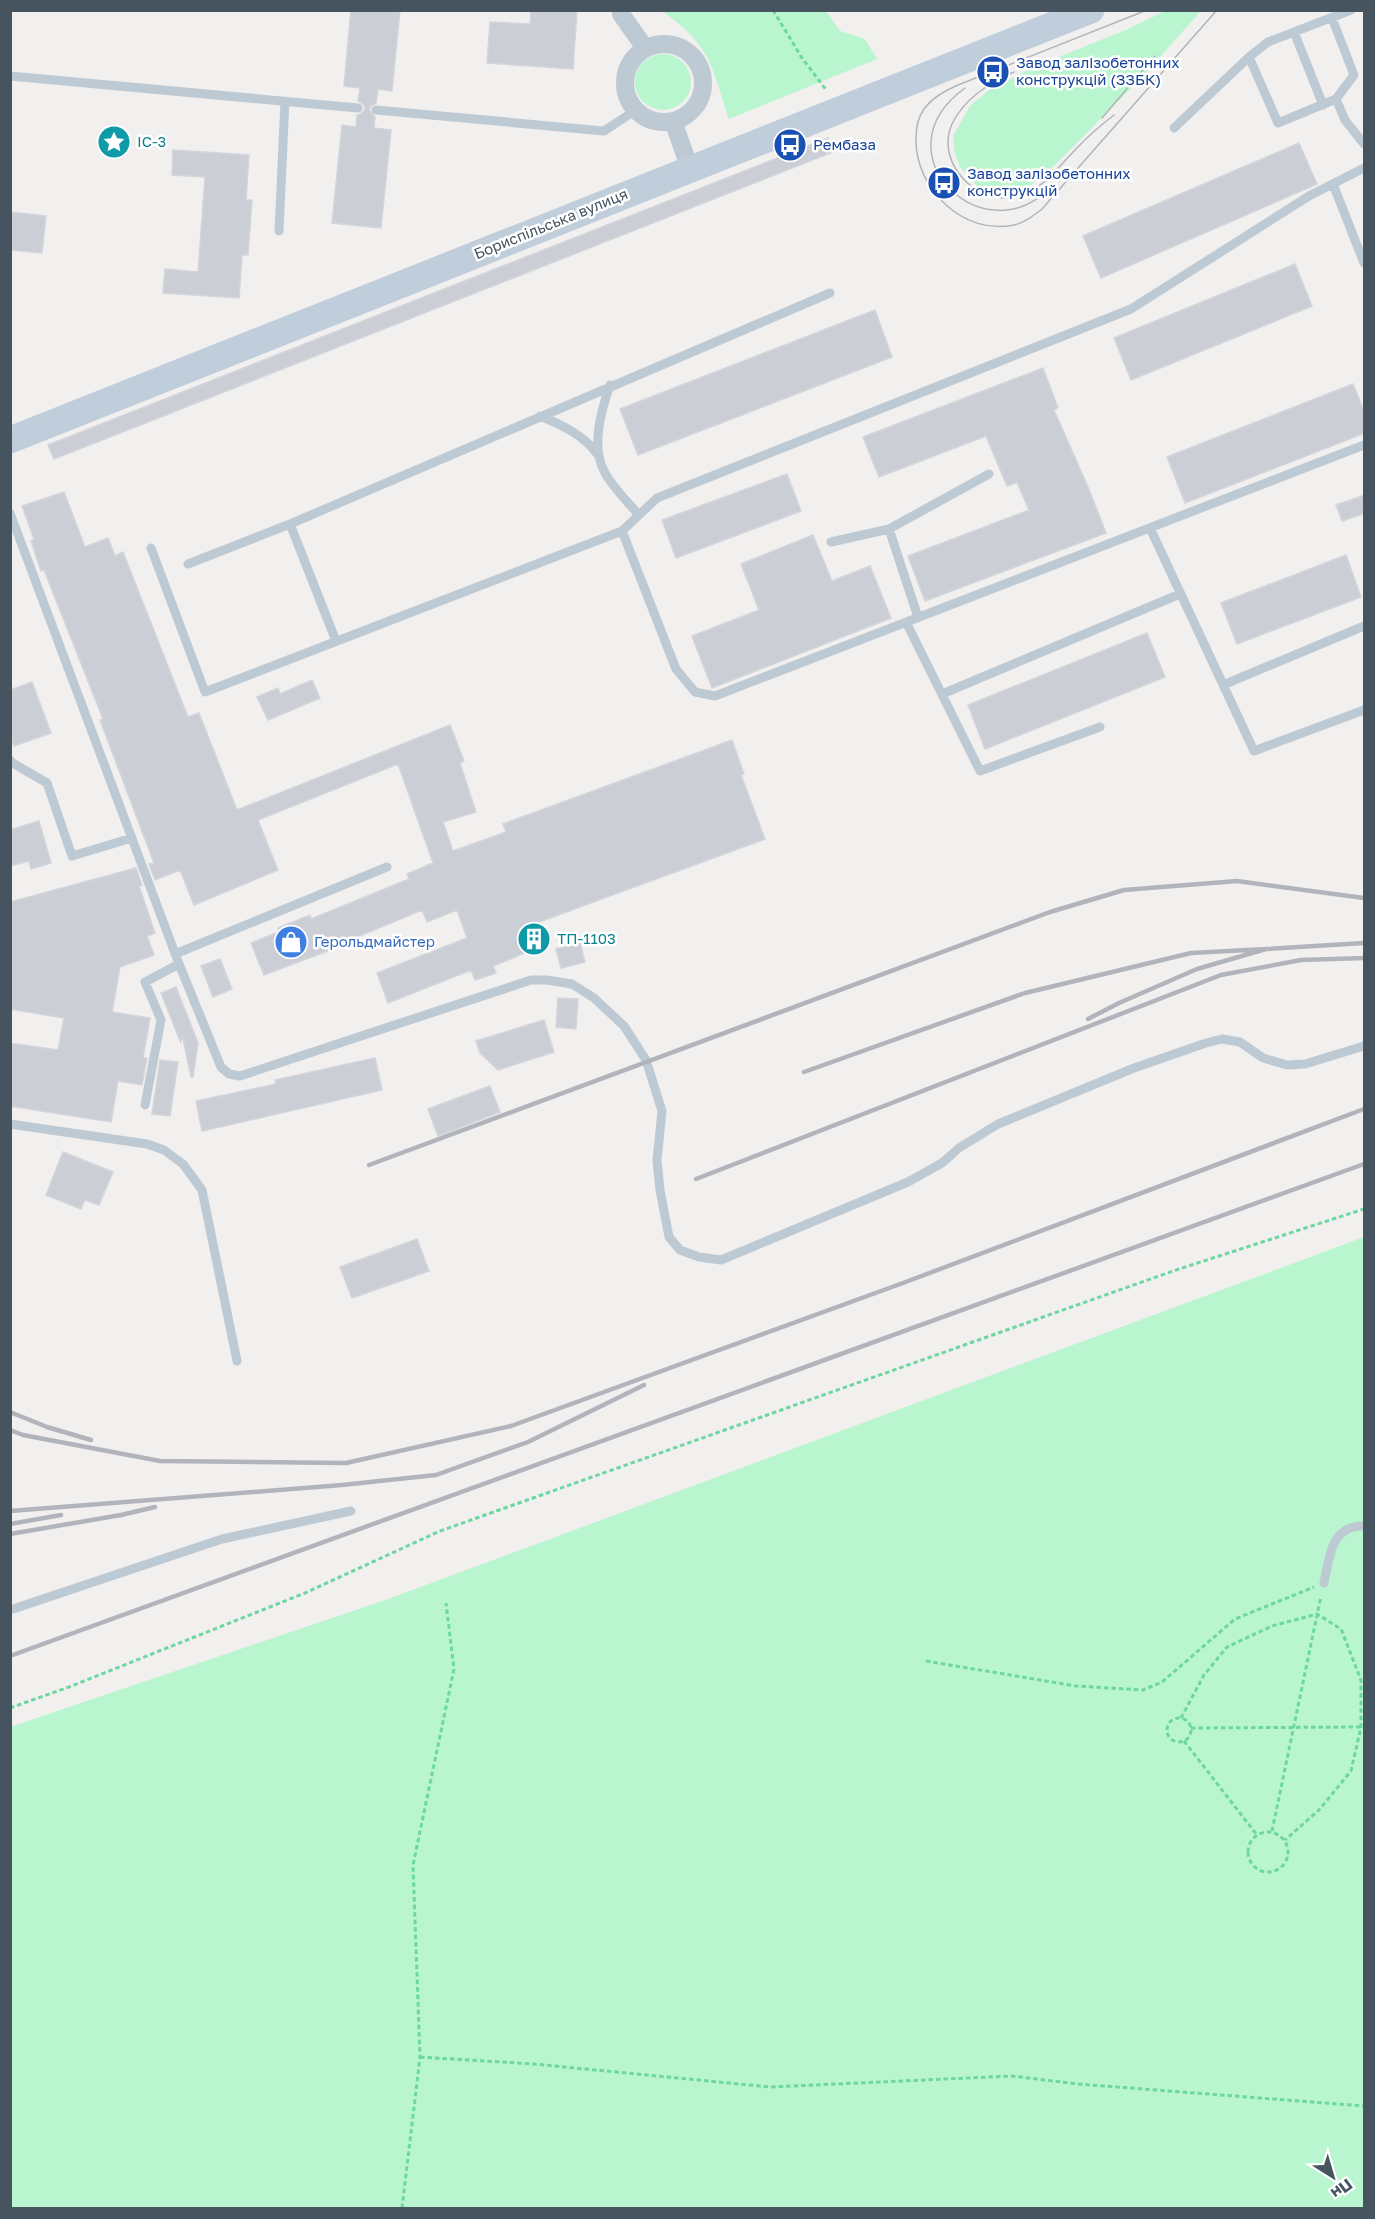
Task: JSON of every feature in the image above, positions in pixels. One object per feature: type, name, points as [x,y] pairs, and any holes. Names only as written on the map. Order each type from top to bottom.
[{"type":"main road","name":"Бориспільська вулиця","points":[[10,440],[1091,10]]},
{"type":"street","points":[[621,10],[621,14],[645,48]]},
{"type":"street","points":[[664,43],[684,48],[692,55],[702,72],[704,83],[698,103],[691,111],[673,121],[652,120],[636,110],[626,92],[626,72],[637,54],[645,48],[664,43]]},
{"type":"street","points":[[673,121],[690,170]]},
{"type":"lane","points":[[1174,129],[1249,57],[1268,42],[1351,10]]},
{"type":"lane","points":[[1249,57],[1278,123],[1336,99],[1354,75],[1332,18]]},
{"type":"lane","points":[[1294,32],[1323,105]]},
{"type":"lane","points":[[10,76],[358,108]]},
{"type":"lane","points":[[1336,99],[1345,120],[1365,144]]},
{"type":"lane","points":[[279,231],[285,101]]},
{"type":"lane","points":[[375,110],[604,131],[636,110]]},
{"type":"lane","points":[[151,548],[205,692],[622,531],[657,498],[1131,309],[1309,196],[1365,168]]},
{"type":"lane","points":[[1333,184],[1365,263]]},
{"type":"lane","points":[[188,564],[290,524],[831,293]]},
{"type":"lane","points":[[598,455],[601,411],[610,386]]},
{"type":"lane","points":[[540,416],[567,427],[592,447],[598,455],[604,473],[639,515]]},
{"type":"lane","points":[[622,531],[676,669],[695,692],[715,696],[1365,446]]},
{"type":"lane","points":[[831,542],[889,529],[989,474]]},
{"type":"lane","points":[[10,513],[175,954],[221,1067],[229,1074],[240,1076],[531,980],[572,984],[594,998],[624,1026],[646,1060],[662,1111],[657,1160],[669,1236],[680,1250],[699,1257],[722,1260],[908,1182],[942,1163],[959,1148],[998,1124],[1134,1068],[1206,1043],[1222,1039],[1240,1042],[1263,1058],[1287,1065],[1305,1064],[1365,1046]]},
{"type":"lane","points":[[290,524],[336,641]]},
{"type":"lane","points":[[1150,528],[1254,751],[1365,710]]},
{"type":"lane","points":[[889,529],[918,617]]},
{"type":"lane","points":[[942,694],[1180,594]]},
{"type":"lane","points":[[906,622],[980,771],[1100,727]]},
{"type":"lane","points":[[1223,685],[1365,626]]},
{"type":"lane","points":[[10,759],[11,762],[47,783],[72,856],[132,838]]},
{"type":"lane","points":[[175,954],[387,867]]},
{"type":"lane","points":[[145,1105],[161,1020],[145,982],[179,964]]},
{"type":"lane","points":[[10,1124],[147,1144],[164,1150],[183,1164],[202,1190],[237,1361]]},
{"type":"lane","points":[[10,1610],[222,1539],[351,1511]]},
{"type":"lane","points":[[1324,1583],[1332,1544],[1343,1532],[1356,1526],[1365,1526]]},
{"type":"path","points":[[773,10],[802,58],[828,93]]},
{"type":"path","points":[[10,1708],[69,1687],[305,1593],[440,1531],[1173,1271],[1365,1209]]},
{"type":"path","points":[[1272,1831],[1324,1583]]},
{"type":"path","points":[[926,1661],[1076,1686],[1143,1690],[1162,1682],[1235,1619],[1324,1583]]},
{"type":"path","points":[[402,2208],[420,2057],[413,1865],[454,1669],[446,1603]]},
{"type":"path","points":[[1181,1718],[1204,1675],[1227,1647],[1272,1626],[1317,1614],[1341,1629],[1361,1680],[1361,1727],[1351,1771],[1319,1810],[1285,1840]]},
{"type":"path","points":[[1181,1718],[1188,1722],[1191,1728],[1189,1736],[1184,1741],[1176,1742],[1170,1738],[1167,1731],[1168,1724],[1173,1719],[1181,1718]]},
{"type":"path","points":[[1191,1728],[1361,1727]]},
{"type":"path","points":[[1184,1741],[1257,1835]]},
{"type":"path","points":[[1272,1831],[1285,1840],[1289,1855],[1280,1869],[1265,1872],[1251,1863],[1248,1848],[1257,1835],[1272,1831]]},
{"type":"path","points":[[420,2057],[534,2064],[770,2087],[1012,2076],[1088,2085],[1365,2106]]},
{"type":"green space","points":[[661,11],[826,11],[840,31],[865,39],[877,59],[729,119],[714,73],[698,43],[678,23]]},
{"type":"green space","points":[[1165,11],[1201,11],[1143,76],[1056,164],[1031,185],[1001,194],[978,187],[960,167],[955,154],[953,136],[970,106],[989,90],[1034,67],[1128,29]]},
{"type":"green space","points":[[663,54],[674,56],[683,62],[689,71],[691,82],[689,93],[683,102],[674,108],[663,110],[652,108],[643,102],[637,93],[635,82],[637,71],[643,62],[652,56]]},
{"type":"green space","points":[[1364,1237],[1364,2208],[11,2208],[10,1727],[391,1598]]},
{"type":"building","points":[[351,10],[400,10],[392,91],[378,89],[376,103],[369,110],[375,117],[374,128],[391,130],[381,228],[332,223],[342,125],[356,127],[357,115],[365,109],[364,105],[358,101],[360,88],[344,86]]},
{"type":"building","points":[[531,10],[577,10],[573,69],[487,63],[490,22],[530,24]]},
{"type":"building","points":[[828,138],[833,152],[54,459],[48,445]]},
{"type":"building","points":[[1299,143],[1317,184],[1101,278],[1083,236]]},
{"type":"building","points":[[173,150],[249,155],[246,200],[252,200],[248,255],[242,255],[239,298],[163,293],[165,269],[198,272],[205,177],[172,175]]},
{"type":"building","points":[[10,212],[46,216],[42,253],[10,250]]},
{"type":"building","points":[[1295,264],[1312,306],[1131,380],[1114,338]]},
{"type":"building","points":[[875,310],[892,357],[638,455],[620,409]]},
{"type":"building","points":[[1043,368],[1058,408],[1054,410],[1106,533],[925,601],[908,556],[1029,510],[1017,482],[1007,486],[986,436],[879,477],[863,437]]},
{"type":"building","points":[[1353,384],[1365,414],[1365,433],[1185,503],[1167,457]]},
{"type":"building","points":[[787,474],[801,511],[676,558],[662,520]]},
{"type":"building","points":[[64,492],[85,547],[108,538],[115,556],[123,552],[188,717],[199,713],[237,810],[450,725],[464,761],[460,763],[476,812],[443,822],[453,851],[506,832],[503,824],[732,740],[744,774],[741,775],[765,839],[539,922],[547,944],[493,966],[496,973],[475,980],[471,970],[388,1003],[377,973],[467,938],[457,910],[427,922],[422,910],[345,942],[346,944],[264,975],[251,943],[279,932],[278,928],[310,915],[311,919],[409,879],[407,874],[433,863],[398,764],[258,820],[278,870],[194,905],[180,870],[155,880],[149,864],[154,863],[100,720],[103,719],[44,570],[41,571],[31,541],[34,539],[22,506]]},
{"type":"building","points":[[1365,495],[1365,513],[1342,521],[1336,505]]},
{"type":"building","points":[[813,535],[832,581],[870,566],[891,618],[712,688],[692,636],[759,610],[741,564]]},
{"type":"building","points":[[1346,555],[1361,597],[1237,644],[1221,603]]},
{"type":"building","points":[[1147,633],[1165,677],[985,749],[968,705]]},
{"type":"building","points":[[312,680],[320,698],[268,720],[257,697],[278,688],[280,694]]},
{"type":"building","points":[[32,682],[51,733],[14,746],[10,736],[10,690]]},
{"type":"building","points":[[39,821],[51,863],[31,869],[29,861],[10,866],[10,830]]},
{"type":"building","points":[[136,868],[142,885],[139,886],[155,933],[147,936],[154,955],[120,967],[112,1012],[150,1018],[143,1058],[147,1058],[142,1085],[118,1081],[111,1122],[10,1106],[10,1043],[58,1050],[64,1018],[10,1009],[10,902]]},
{"type":"building","points":[[580,943],[585,962],[561,968],[556,949]]},
{"type":"building","points":[[220,959],[232,989],[213,997],[201,966]]},
{"type":"building","points":[[176,987],[198,1043],[193,1077],[191,1077],[182,1034],[181,1043],[161,993]]},
{"type":"building","points":[[558,998],[578,999],[576,1029],[556,1027]]},
{"type":"building","points":[[544,1020],[554,1052],[498,1070],[480,1053],[476,1041]]},
{"type":"building","points":[[375,1058],[382,1090],[202,1131],[196,1101],[276,1084],[275,1080]]},
{"type":"building","points":[[160,1060],[178,1062],[170,1116],[152,1114]]},
{"type":"building","points":[[490,1086],[500,1112],[438,1136],[428,1109]]},
{"type":"building","points":[[63,1152],[113,1172],[99,1205],[85,1200],[81,1209],[46,1195]]},
{"type":"building","points":[[417,1239],[429,1271],[352,1298],[340,1267]]},
{"type":"tram line","points":[[1147,10],[958,85],[931,101],[922,112],[916,139],[918,157],[933,191],[960,216],[977,223],[995,226],[1014,225],[1025,221],[1042,209],[1217,10]]},
{"type":"tram line","points":[[1102,118],[1155,56]]},
{"type":"tram line","points":[[1014,72],[978,93],[963,107],[952,124],[948,139],[955,168],[977,190],[991,196],[1006,198],[1022,195],[1038,187],[1086,139],[1114,115]]},
{"type":"tram line","points":[[965,88],[940,114],[931,141],[935,167],[950,189],[972,204],[998,210],[1025,205],[1051,186]]},
{"type":"railway","points":[[369,1165],[1050,912],[1124,890],[1237,881],[1364,898]]},
{"type":"railway","points":[[1088,1019],[1197,969],[1266,949],[1364,943]]},
{"type":"railway","points":[[804,1072],[1025,993],[1191,953],[1266,949]]},
{"type":"railway","points":[[696,1179],[1221,975],[1301,960],[1364,958]]},
{"type":"railway","points":[[10,1430],[23,1435],[160,1461],[346,1463],[511,1426],[903,1283],[1364,1109]]},
{"type":"railway","points":[[10,1656],[1364,1164]]},
{"type":"railway","points":[[10,1511],[342,1485],[436,1475],[528,1442],[644,1385]]},
{"type":"railway","points":[[10,1412],[47,1427],[91,1440]]},
{"type":"railway","points":[[10,1534],[155,1507]]},
{"type":"railway","points":[[10,1524],[61,1515]]},
{"type":"place","name":"Завод залізобетонних конструкцій (ЗЗБК)","points":[[993,72]]},
{"type":"place","name":"ІС-3","points":[[114,142]]},
{"type":"place","name":"Рембаза","points":[[790,145]]},
{"type":"place","name":"Завод залізобетонних конструкцій","points":[[944,183]]},
{"type":"place","name":"ТП-1103","points":[[534,939]]},
{"type":"place","name":"Герольдмайстер","points":[[291,942]]}]
